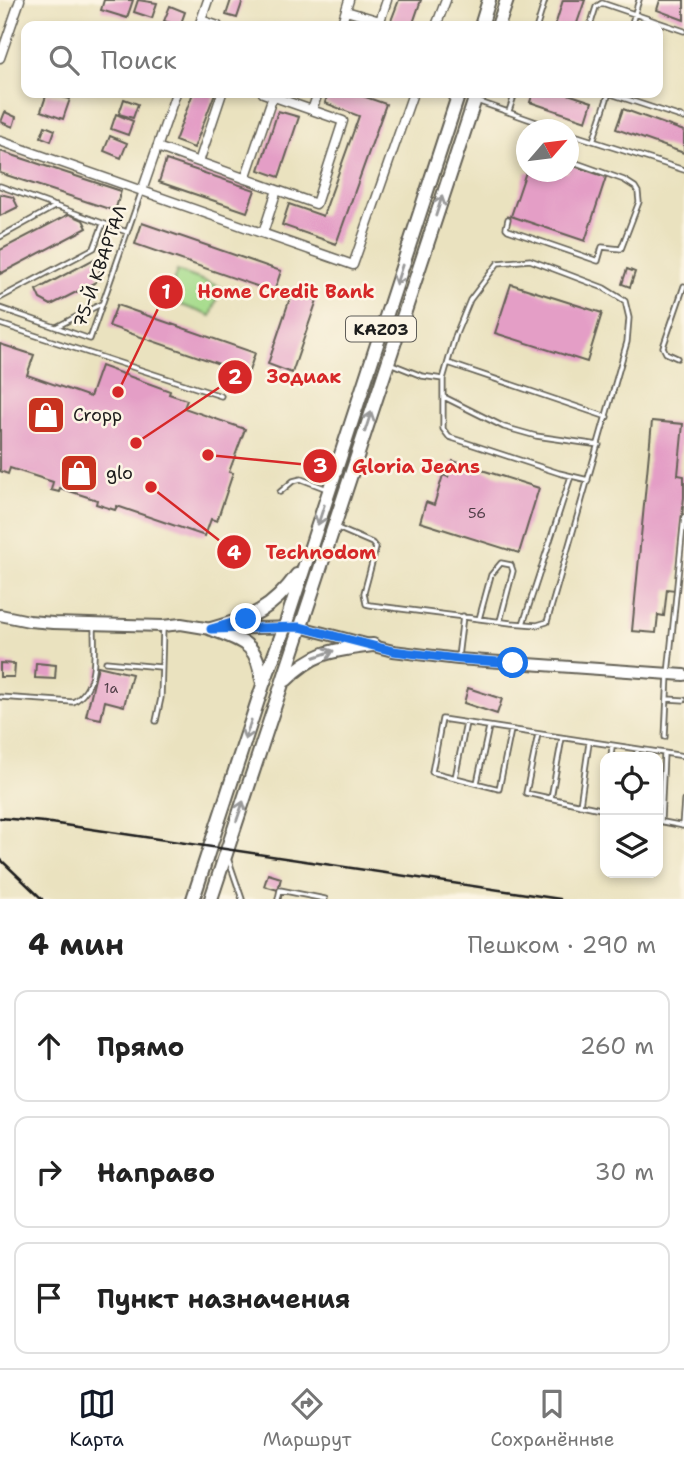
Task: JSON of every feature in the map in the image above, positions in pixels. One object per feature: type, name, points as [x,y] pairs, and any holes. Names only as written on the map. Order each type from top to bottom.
[{"type":"main road","points":[[483,21],[489,0]]},
{"type":"main road","points":[[500,21],[507,0]]},
{"type":"main road","name":"KАZ03","points":[[193,899],[285,626],[455,98]]},
{"type":"main road","name":"KАZ03","points":[[211,899],[476,98]]},
{"type":"main road","points":[[211,629],[246,619],[271,606],[304,565]]},
{"type":"main road","points":[[211,629],[243,641],[255,650],[263,685]]},
{"type":"main road","points":[[283,682],[301,665],[319,654],[373,645]]},
{"type":"street","points":[[0,58],[20,0]]},
{"type":"street","points":[[201,21],[208,0]]},
{"type":"street","points":[[343,21],[349,0]]},
{"type":"street","points":[[346,10],[380,21],[387,0]]},
{"type":"street","points":[[438,21],[446,0]]},
{"type":"street","points":[[142,191],[174,98]]},
{"type":"street","points":[[199,162],[220,98]]},
{"type":"street","points":[[245,179],[273,98]]},
{"type":"street","points":[[157,147],[316,204],[343,121],[279,98]]},
{"type":"street","points":[[312,110],[316,98]]},
{"type":"street","points":[[0,142],[354,265],[409,98]]},
{"type":"street","points":[[263,233],[277,190]]},
{"type":"street","points":[[0,615],[29,621],[163,626],[181,624],[211,629],[300,627],[393,651],[458,659],[684,675]]},
{"type":"lane","points":[[539,21],[545,0]]},
{"type":"lane","points":[[632,21],[639,0]]},
{"type":"lane","points":[[592,21],[596,7],[602,3],[655,21]]},
{"type":"lane","points":[[663,24],[684,31]]},
{"type":"lane","points":[[478,98],[529,119]]},
{"type":"lane","points":[[509,111],[513,98]]},
{"type":"lane","points":[[593,141],[607,98]]},
{"type":"lane","points":[[624,98],[684,118]]},
{"type":"lane","points":[[579,136],[684,170]]},
{"type":"lane","points":[[508,219],[508,230],[598,261],[602,247],[621,249],[639,202],[638,191],[624,180],[579,164]]},
{"type":"lane","points":[[0,186],[127,232]]},
{"type":"lane","name":"75-Й КВАРТАЛ","points":[[0,308],[90,339],[142,191]]},
{"type":"lane","points":[[0,237],[56,206]]},
{"type":"lane","points":[[0,298],[94,248],[103,224]]},
{"type":"lane","points":[[333,526],[372,543],[376,548],[364,593],[366,604],[523,624],[537,625],[547,622],[607,417],[627,342],[629,318],[625,301],[604,288],[530,260],[507,260],[498,262],[470,300],[456,334],[443,379],[443,429],[449,436],[588,481]]},
{"type":"lane","points":[[677,358],[666,354],[663,347],[684,286]]},
{"type":"lane","points":[[56,327],[103,303]]},
{"type":"lane","points":[[0,324],[221,396]]},
{"type":"lane","points":[[387,363],[422,376],[443,379]]},
{"type":"lane","points":[[448,363],[607,417]]},
{"type":"lane","points":[[443,397],[504,427],[536,436],[599,445]]},
{"type":"lane","points":[[523,624],[571,476]]},
{"type":"lane","points":[[281,492],[293,481],[301,479],[329,490]]},
{"type":"lane","points":[[665,737],[668,674],[684,517]]},
{"type":"lane","points":[[479,619],[491,575],[501,563],[511,565],[513,571],[500,621]]},
{"type":"lane","points":[[458,659],[463,616]]},
{"type":"lane","points":[[0,697],[74,702],[83,696],[93,668],[94,624]]},
{"type":"lane","points":[[156,721],[160,698],[163,626]]},
{"type":"lane","points":[[106,662],[160,667]]},
{"type":"lane","points":[[667,699],[684,700]]},
{"type":"lane","points":[[511,730],[499,789],[432,772],[442,719],[684,756]]},
{"type":"lane","points":[[455,778],[466,723]]},
{"type":"lane","points":[[477,783],[489,727]]},
{"type":"lane","points":[[538,734],[526,793],[600,809]]},
{"type":"lane","points":[[550,799],[562,738]]},
{"type":"lane","points":[[580,805],[589,743]]},
{"type":"lane","points":[[611,752],[612,746]]},
{"type":"lane","points":[[659,815],[664,753]]},
{"type":"lane","points":[[663,822],[683,826],[684,801]]},
{"type":"lane","points":[[226,853],[242,899]]},
{"type":"lane","points":[[278,899],[280,890],[324,899]]},
{"type":"green space","points":[[177,271],[221,287],[211,316],[167,300]]},
{"type":"building","points":[[104,0],[133,0],[127,18],[101,10]]},
{"type":"building","points":[[138,0],[157,3],[152,18],[134,12]]},
{"type":"building","points":[[231,0],[243,0],[237,18],[226,15]]},
{"type":"building","points":[[399,0],[421,0],[414,21],[391,21]]},
{"type":"building","points":[[563,0],[585,0],[578,21],[557,21]]},
{"type":"building","points":[[660,0],[684,0],[684,20],[657,10]]},
{"type":"building","points":[[170,6],[185,12],[182,21],[164,21]]},
{"type":"building","points":[[45,98],[70,99],[63,119],[41,111]]},
{"type":"building","points":[[191,98],[213,98],[194,148],[175,141]]},
{"type":"building","points":[[326,98],[369,98],[386,104],[336,244],[282,225],[289,204],[323,216],[359,116],[325,103]]},
{"type":"building","points":[[531,98],[580,98],[592,102],[586,121],[530,102]]},
{"type":"building","points":[[124,99],[138,104],[133,118],[119,114]]},
{"type":"building","points":[[623,109],[684,131],[684,153],[616,129]]},
{"type":"building","points":[[278,111],[299,117],[279,177],[259,170]]},
{"type":"building","points":[[5,112],[16,117],[13,127],[1,122]]},
{"type":"building","points":[[116,114],[133,121],[128,135],[111,129]]},
{"type":"building","points":[[45,126],[55,130],[51,141],[41,137]]},
{"type":"building","points":[[110,136],[127,143],[121,158],[104,151]]},
{"type":"building","points":[[0,151],[121,191],[115,211],[0,173]]},
{"type":"building","points":[[166,160],[255,190],[247,212],[159,182]]},
{"type":"building","points":[[579,168],[606,177],[585,241],[511,216],[523,182],[579,182]]},
{"type":"building","points":[[0,194],[13,197],[18,207],[0,216]]},
{"type":"building","points":[[69,214],[83,220],[87,228],[0,274],[0,250]]},
{"type":"building","points":[[142,223],[281,271],[274,292],[135,244]]},
{"type":"building","points":[[96,258],[101,267],[96,282],[51,305],[40,299],[36,290]]},
{"type":"building","points":[[627,269],[635,272],[630,287],[622,284]]},
{"type":"building","points":[[511,284],[602,313],[587,362],[495,333]]},
{"type":"building","points":[[292,292],[317,300],[292,373],[268,364]]},
{"type":"building","points":[[117,305],[255,353],[248,374],[109,326]]},
{"type":"building","points":[[0,344],[34,355],[27,375],[90,397],[101,366],[170,391],[169,394],[187,400],[184,408],[245,429],[229,472],[233,473],[217,521],[211,519],[205,536],[117,506],[115,510],[96,504],[97,500],[60,488],[59,492],[51,490],[53,482],[10,468],[8,474],[0,471]]},
{"type":"building","points":[[652,421],[683,424],[678,475],[684,476],[675,590],[667,589],[664,616],[658,615],[656,633],[632,631]]},
{"type":"building","points":[[453,461],[539,488],[519,553],[420,522],[426,502],[434,505],[443,475],[448,477]]},
{"type":"building","points":[[0,663],[15,664],[14,677],[0,677]]},
{"type":"building","points":[[36,663],[56,665],[55,679],[35,678]]},
{"type":"building","points":[[98,666],[132,674],[124,706],[105,701],[101,719],[86,716]]},
{"type":"building","points":[[468,688],[502,699],[497,714],[464,703]]},
{"type":"building","points":[[268,874],[281,878],[278,890],[264,886]]},
{"type":"railway","points":[[0,818],[44,822],[560,899]]},
{"type":"railway","points":[[0,859],[42,899]]},
{"type":"place","name":"Home Credit Bank","points":[[118,392]]},
{"type":"place","name":"Cropp","points":[[46,415]]},
{"type":"place","name":"Зодиак","points":[[136,443]]},
{"type":"place","name":"Gloria Jeans","points":[[208,455]]},
{"type":"place","name":"glo","points":[[79,473]]},
{"type":"place","name":"Technodom","points":[[151,487]]},
{"type":"route","points":[[246,619],[211,629],[300,627],[393,651],[513,663]]}]
